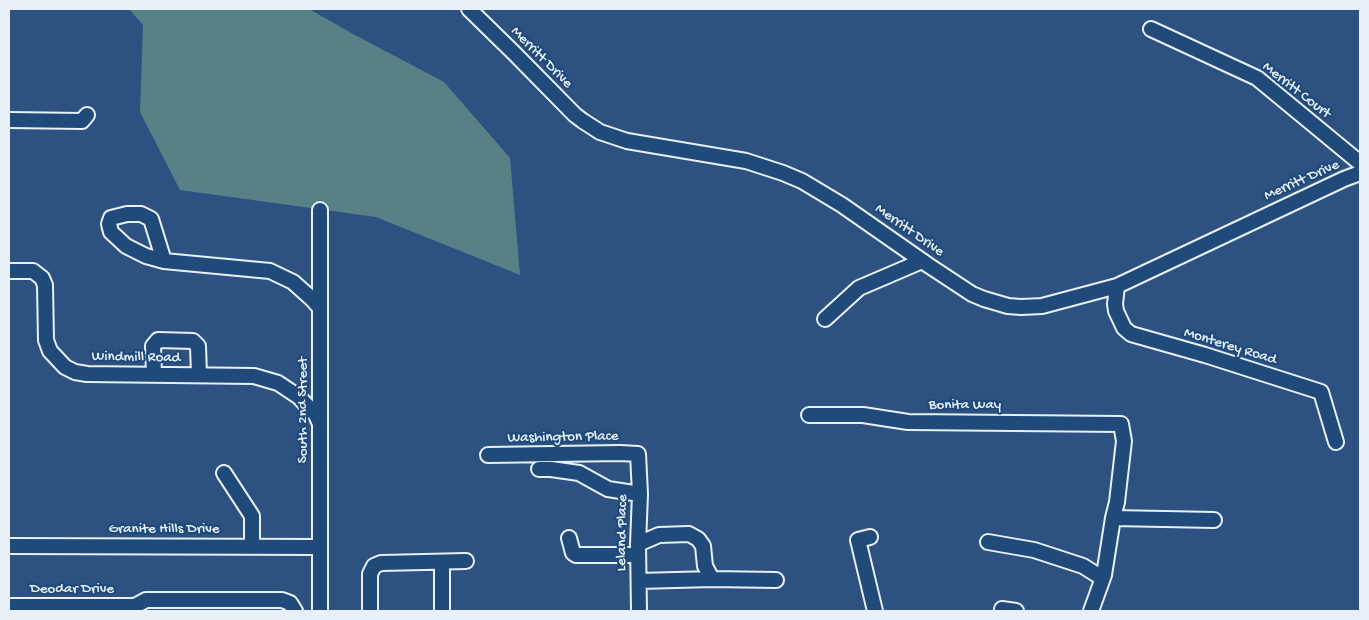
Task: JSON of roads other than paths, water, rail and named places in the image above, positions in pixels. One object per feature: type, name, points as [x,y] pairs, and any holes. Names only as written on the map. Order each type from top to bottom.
[{"type":"street","name":"Merritt Drive","points":[[469,9],[575,115],[595,129],[609,136],[627,141],[746,161],[802,181],[842,204],[972,294],[990,302],[1008,306],[1042,306],[1116,286],[1344,179],[1360,174]]},
{"type":"street","name":"Merritt Court","points":[[1151,29],[1257,78],[1360,163]]},
{"type":"street","points":[[9,120],[82,121],[87,115]]},
{"type":"street","name":"South 2nd Street","points":[[320,210],[320,611]]},
{"type":"street","points":[[164,260],[270,271],[294,282],[320,308]]},
{"type":"street","points":[[826,319],[859,288],[922,261]]},
{"type":"street","name":"Windmill Road","points":[[9,271],[33,271],[42,278],[45,285],[46,340],[50,351],[65,366],[75,372],[87,374],[254,376],[278,383],[299,397],[316,415],[320,424]]},
{"type":"street","name":"Monterey Road","points":[[1116,286],[1116,311],[1124,328],[1131,334],[1205,355],[1321,392],[1336,442]]},
{"type":"street","points":[[154,374],[153,346],[158,340],[193,341],[198,346],[199,375]]},
{"type":"street","name":"Bonita Way","points":[[809,415],[863,415],[908,422],[1121,424],[1124,441],[1117,502],[1113,518]]},
{"type":"street","name":"Washington Place","points":[[488,455],[638,454]]},
{"type":"street","name":"Leland Place","points":[[638,454],[640,494],[638,549],[639,611]]},
{"type":"street","points":[[539,469],[579,473],[608,489],[640,494]]},
{"type":"street","points":[[224,473],[252,516],[252,546]]},
{"type":"street","points":[[1090,611],[1102,578],[1113,518],[1214,520]]},
{"type":"street","points":[[570,538],[573,552],[576,555],[638,549],[659,535],[689,534],[698,539],[703,546],[705,566],[712,579]]},
{"type":"street","points":[[870,537],[858,540],[875,611]]},
{"type":"street","points":[[988,542],[1034,550],[1083,566],[1102,578]]},
{"type":"street","name":"Granite Hills Drive","points":[[9,546],[320,546]]},
{"type":"street","points":[[370,611],[370,574],[374,566],[381,563],[466,561]]},
{"type":"street","points":[[442,562],[442,611]]},
{"type":"street","points":[[638,581],[776,580]]},
{"type":"street","name":"Deodar Drive","points":[[9,606],[135,609],[146,600],[282,600],[290,603],[295,611]]}]
